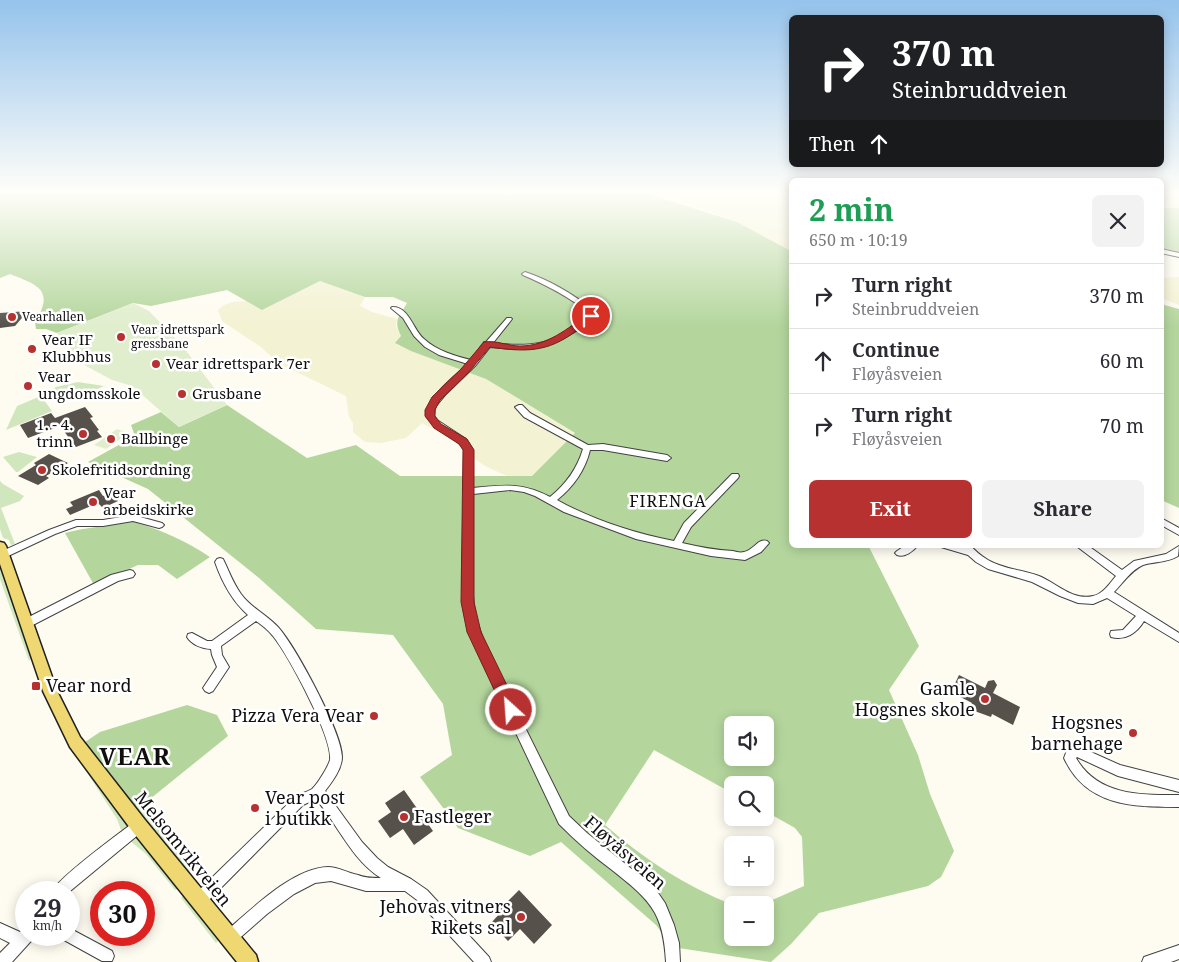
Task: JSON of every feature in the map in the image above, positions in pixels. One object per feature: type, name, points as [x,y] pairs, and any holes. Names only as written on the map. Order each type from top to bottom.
[{"type":"main road","name":"Melsomvikveien","points":[[2,551],[50,691],[75,742],[139,826],[249,962]]},
{"type":"street","points":[[1164,252],[1179,255]]},
{"type":"street","points":[[488,344],[520,349],[542,346],[561,338],[591,316],[591,311],[585,306],[549,285],[524,274]]},
{"type":"street","points":[[394,308],[406,316],[415,333],[425,344],[447,356],[473,363],[509,319]]},
{"type":"street","name":"Fløyåsveien","points":[[473,363],[432,403],[430,410],[437,426],[456,436],[467,446],[470,458],[468,602],[474,632],[564,820],[582,838],[649,892],[657,902],[669,927],[673,962]]},
{"type":"street","points":[[519,407],[536,420],[587,448],[604,447],[667,458]]},
{"type":"street","points":[[550,501],[573,481],[579,472],[587,448]]},
{"type":"street","points":[[676,546],[687,526],[736,476]]},
{"type":"street","points":[[469,491],[517,488],[532,491],[567,510],[640,537],[711,553],[746,556],[758,550],[764,543]]},
{"type":"street","name":"Melsomvikveien","points":[[2,551],[76,523],[103,523],[133,518],[159,525]]},
{"type":"street","points":[[1164,523],[1179,532]]},
{"type":"street","points":[[900,553],[908,548]]},
{"type":"street","points":[[966,548],[983,562],[997,569],[1037,580],[1081,600],[1094,600],[1107,593],[1138,564],[1171,557],[1179,549]]},
{"type":"street","points":[[1084,548],[1123,576]]},
{"type":"street","points":[[199,900],[299,801],[318,792],[336,758],[335,746],[329,728],[282,640],[270,626],[238,597],[220,562]]},
{"type":"street","points":[[27,623],[115,578],[130,574]]},
{"type":"street","points":[[1107,593],[1179,638]]},
{"type":"street","points":[[192,637],[208,646],[215,644],[256,614]]},
{"type":"street","points":[[1115,634],[1125,634],[1138,622],[1142,615]]},
{"type":"street","points":[[209,688],[223,667],[217,656],[215,644]]},
{"type":"street","points":[[1179,786],[1118,770],[1073,749],[1070,758],[1081,776],[1098,789],[1150,801],[1179,801]]},
{"type":"street","points":[[318,792],[373,864],[422,895],[484,962]]},
{"type":"street","points":[[71,881],[139,826]]},
{"type":"street","points":[[229,938],[286,891],[315,875],[328,874],[362,883],[383,886],[407,884]]},
{"type":"street","points":[[0,930],[15,935]]},
{"type":"street","points":[[80,941],[107,956]]},
{"type":"street","points":[[2,962],[17,946]]},
{"type":"street","points":[[1149,962],[1179,952]]},
{"type":"green space","points":[[0,236],[763,236],[789,250],[789,548],[870,548],[919,646],[889,690],[918,755],[930,794],[954,851],[941,877],[928,886],[819,913],[791,944],[771,962],[672,947],[656,925],[561,842],[530,856],[458,828],[420,777],[452,755],[443,704],[393,635],[316,629],[259,578],[148,489],[88,462],[135,436],[131,425],[161,412],[179,427],[227,405],[307,458],[356,445],[400,476],[532,476],[575,433],[486,379],[411,351],[395,343],[401,336],[397,326],[399,315],[407,303],[393,297],[365,297],[320,281],[262,310],[227,290],[151,306],[133,303],[57,333],[46,329],[36,329],[35,322],[41,311],[43,296],[40,290],[29,282],[10,274],[0,278]],"holes":[[[654,750],[724,789],[724,776],[774,776],[774,816],[795,828],[802,837],[804,886],[774,899],[774,946],[724,946],[724,902],[666,871],[605,825]]]},
{"type":"green space","points":[[763,236],[789,236],[789,250]]},
{"type":"green space","points":[[1164,236],[1179,236],[1179,253],[1164,250]]},
{"type":"green space","points":[[1179,277],[1179,305],[1164,299],[1164,278]]},
{"type":"green space","points":[[320,281],[365,297],[360,306],[372,312],[397,319],[396,326],[401,336],[396,344],[486,379],[576,434],[532,476],[507,476],[487,467],[476,460],[470,451],[422,423],[406,438],[381,443],[365,442],[353,432],[353,423],[349,417],[346,396],[278,363],[261,347],[222,321],[218,310],[224,305],[233,302],[247,301],[262,310]]},
{"type":"green space","points":[[133,303],[149,311],[181,344],[227,405],[179,427],[132,386],[112,380],[86,366],[57,333]]},
{"type":"green space","points":[[1164,305],[1179,309],[1179,508],[1164,501]]},
{"type":"green space","points":[[78,382],[104,386],[79,397],[71,387],[48,395],[47,393],[56,387]]},
{"type":"green space","points":[[41,396],[52,411],[6,430],[17,406]]},
{"type":"green space","name":"Ballbinge","points":[[117,429],[129,433],[106,449],[94,445]]},
{"type":"green space","points":[[19,452],[37,457],[16,472],[3,457]]},
{"type":"green space","points":[[0,481],[24,496],[20,501],[1,508],[15,544],[11,545],[9,540],[3,538],[0,529]]},
{"type":"green space","points":[[132,521],[172,536],[210,557],[177,579],[158,565],[138,565],[94,585],[65,533]]},
{"type":"green space","points":[[0,563],[32,658],[29,661],[0,579]]},
{"type":"green space","points":[[187,705],[217,715],[228,736],[145,803],[135,806],[82,744],[100,732]]},
{"type":"green space","points":[[75,754],[129,824],[125,831],[121,830],[117,819]]},
{"type":"green space","points":[[151,797],[150,807],[192,859],[190,876],[135,806],[145,803]]},
{"type":"green space","points":[[134,836],[138,836],[178,889],[175,890],[146,854],[129,840]]},
{"type":"green space","points":[[184,893],[220,939],[216,943],[181,898]]},
{"type":"building","name":"Vearhallen","points":[[28,311],[15,326],[0,328],[0,313]]},
{"type":"building","points":[[85,407],[93,417],[90,418],[102,437],[76,447],[60,426],[28,438],[20,425],[51,413],[55,418]]},
{"type":"building","name":"Skolefritidsordning","points":[[49,454],[68,463],[46,476],[49,478],[38,485],[18,476],[36,465],[34,463]]},
{"type":"building","name":"Vear arbeidskirke","points":[[99,490],[103,496],[111,493],[118,501],[103,508],[98,503],[70,515],[66,509],[73,506],[70,502]]},
{"type":"building","name":"Gamle Hogsnes skole","points":[[959,675],[985,688],[988,681],[994,680],[997,685],[993,693],[1020,707],[1013,725],[992,714],[991,717],[969,709],[972,703],[951,692]]},
{"type":"building","name":"Fastleger","points":[[404,790],[433,831],[414,845],[403,829],[390,838],[378,821],[391,812],[385,803]]},
{"type":"building","name":"Jehovas vitners Rikets sal","points":[[519,890],[552,925],[534,944],[520,929],[508,941],[491,923],[502,911],[500,909]]},
{"type":"place","name":"Vearhallen","points":[[12,317]]},
{"type":"place","name":"Vear idrettspark gressbane","points":[[121,337]]},
{"type":"place","name":"Vear IF Klubbhus","points":[[32,349]]},
{"type":"place","name":"Vear idrettspark 7er","points":[[156,364]]},
{"type":"place","name":"Vear ungdomsskole","points":[[28,386]]},
{"type":"place","name":"Grusbane","points":[[182,394]]},
{"type":"place","name":"1. - 4. trinn","points":[[83,434]]},
{"type":"place","name":"Ballbinge","points":[[111,439]]},
{"type":"place","name":"Skolefritidsordning","points":[[42,470]]},
{"type":"place","name":"Vear arbeidskirke","points":[[93,502]]},
{"type":"place","name":"Vear nord","points":[[36,686]]},
{"type":"place","name":"Gamle Hogsnes skole","points":[[985,699]]},
{"type":"place","name":"Pizza Vera Vear","points":[[374,716]]},
{"type":"place","name":"Hogsnes barnehage","points":[[1133,733]]},
{"type":"place","name":"Vear post i butikk","points":[[255,808]]},
{"type":"place","name":"Fastleger","points":[[404,817]]},
{"type":"place","name":"Jehovas vitners Rikets sal","points":[[521,917]]},
{"type":"district","name":"FIRENGA","points":[[668,501]]},
{"type":"district","name":"VEAR","points":[[135,757]]},
{"type":"route","points":[[511,710],[484,655],[474,632],[470,616],[467,585],[469,450],[463,441],[437,426],[430,416],[430,410],[432,403],[457,380],[488,344],[520,349],[542,346],[561,338],[580,326],[591,316]]}]
